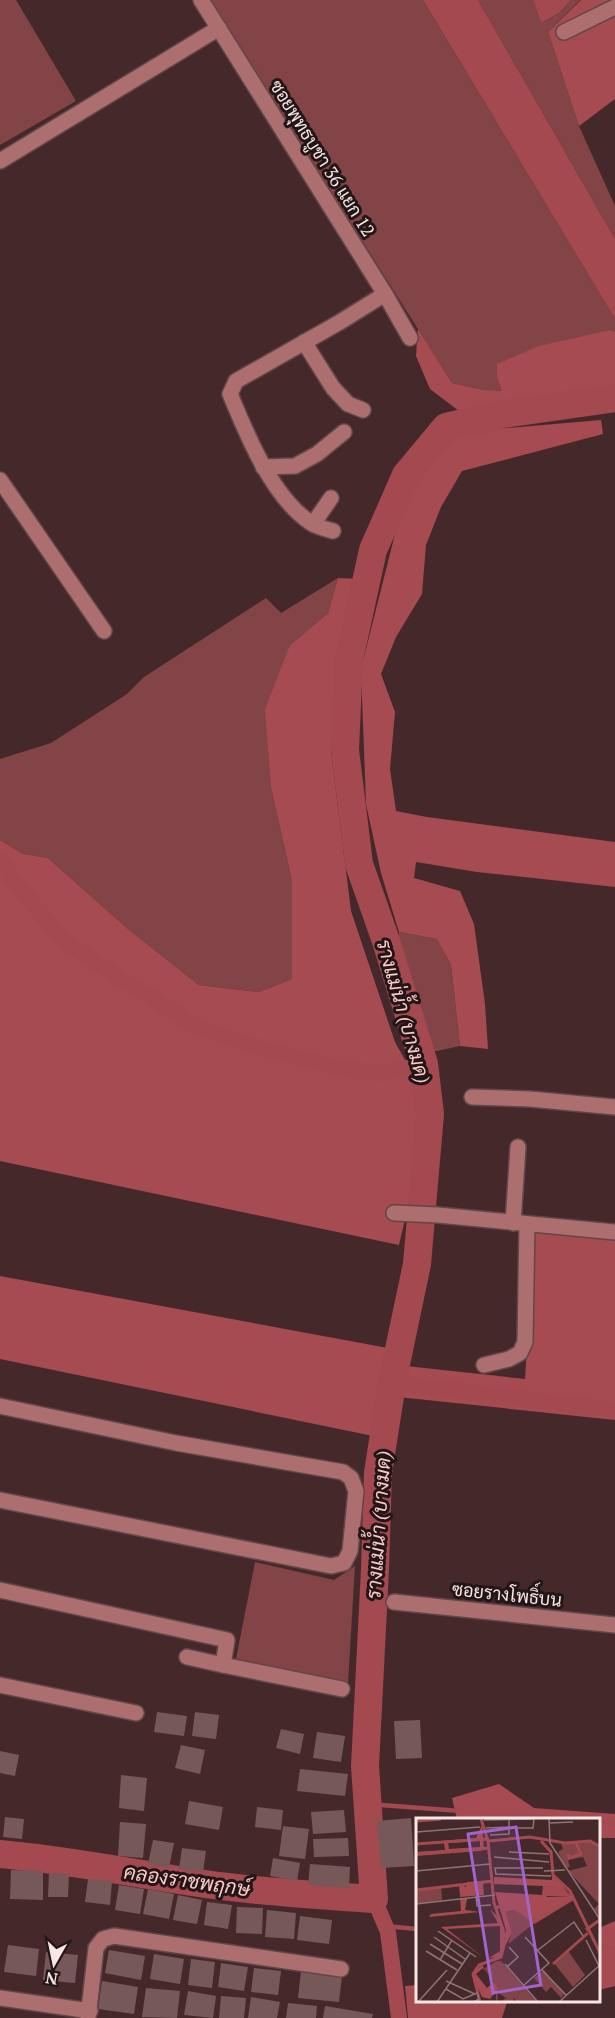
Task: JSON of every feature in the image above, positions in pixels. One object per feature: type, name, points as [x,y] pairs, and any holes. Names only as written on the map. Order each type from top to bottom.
[{"type":"street","name":"ซอยพุทธบูชา 36 แยก 12","points":[[201,0],[385,294],[410,338]]},
{"type":"street","points":[[564,32],[615,7]]},
{"type":"street","points":[[0,160],[219,28]]},
{"type":"street","points":[[333,531],[313,524],[297,512],[262,467],[230,394],[236,381],[385,294]]},
{"type":"street","points":[[304,342],[333,388],[348,405],[363,410]]},
{"type":"street","points":[[262,467],[295,466],[317,454],[344,432]]},
{"type":"street","points":[[0,480],[104,631]]},
{"type":"street","points":[[313,524],[331,498]]},
{"type":"street","points":[[472,1097],[530,1099],[615,1107]]},
{"type":"street","points":[[484,1365],[509,1359],[520,1353],[525,1342],[518,1147]]},
{"type":"street","points":[[394,1213],[615,1232]]},
{"type":"street","points":[[0,1407],[176,1443],[336,1470],[351,1478],[356,1491],[351,1551],[344,1563],[331,1566],[0,1500]]},
{"type":"street","points":[[0,1590],[227,1640],[223,1665]]},
{"type":"street","name":"ซอยรางโพธิ์บน","points":[[394,1602],[615,1625]]},
{"type":"street","points":[[187,1658],[342,1689]]},
{"type":"street","points":[[0,1685],[136,1713]]},
{"type":"street","points":[[0,1998],[89,2014],[96,1948],[103,1940],[114,1936],[341,1969]]},
{"type":"shaded area","points":[[0,0],[16,0],[76,101],[0,145]]},
{"type":"shaded area","points":[[210,0],[423,0],[615,319],[615,332],[610,330],[497,377],[501,392],[452,383]]},
{"type":"shaded area","points":[[423,0],[478,0],[615,239],[615,319]]},
{"type":"shaded area","points":[[478,0],[533,0],[541,23],[559,13],[571,0],[580,0],[548,32],[579,126],[615,206],[615,239]]},
{"type":"shaded area","points":[[533,0],[571,0],[559,13],[541,23]]},
{"type":"shaded area","points":[[581,0],[615,0],[615,99],[579,126],[548,32]]},
{"type":"shaded area","points":[[418,329],[452,383],[501,391],[497,377],[497,364],[539,346],[610,330],[615,332],[615,388],[459,411],[430,389],[416,356]]},
{"type":"shaded area","points":[[601,420],[603,434],[462,471],[441,507],[426,545],[422,594],[396,637],[381,674],[395,712],[390,769],[396,811],[615,842],[615,887],[477,872],[416,862],[414,878],[460,891],[474,924],[485,1004],[488,1049],[460,1046],[451,965],[437,939],[399,932],[381,873],[366,804],[361,669],[402,506],[441,444],[473,431]]},
{"type":"shaded area","points":[[338,578],[328,613],[290,645],[271,788],[292,881],[292,979],[259,992],[199,985],[128,929],[48,858],[23,854],[0,840],[0,759],[51,743],[127,694],[144,677],[266,598],[281,613]]},
{"type":"shaded area","points":[[338,578],[362,579],[350,604],[331,751],[351,911],[395,1042],[413,1074],[418,1128],[409,1202],[399,1245],[0,1161],[0,840],[23,854],[48,858],[128,929],[199,985],[259,992],[292,979],[292,881],[271,788],[265,709],[290,645],[328,613]]},
{"type":"shaded area","points":[[399,932],[437,939],[451,965],[460,1046],[432,1052],[397,951]]},
{"type":"shaded area","points":[[534,1232],[615,1238],[615,1420],[398,1397],[406,1366],[525,1379]]},
{"type":"shaded area","points":[[0,1276],[388,1348],[373,1436],[0,1359]]},
{"type":"shaded area","points":[[255,1562],[334,1580],[355,1566],[348,1683],[236,1659]]},
{"type":"shaded area","points":[[499,1784],[534,1808],[615,1814],[615,1838],[600,1838],[600,1818],[457,1818],[452,1798]]},
{"type":"shaded area","points":[[615,1921],[615,1986],[600,1990],[600,1928]]},
{"type":"shaded area","points":[[416,1985],[416,2003],[507,2003],[502,2018],[408,2018],[405,1986]]},
{"type":"building","points":[[157,1712],[187,1716],[184,1736],[154,1732]]},
{"type":"building","points":[[195,1712],[219,1715],[216,1739],[192,1736]]},
{"type":"building","points":[[420,1720],[422,1758],[396,1759],[394,1721]]},
{"type":"building","points":[[281,1729],[304,1734],[300,1754],[276,1748]]},
{"type":"building","points":[[317,1732],[345,1736],[341,1762],[313,1758]]},
{"type":"building","points":[[181,1745],[205,1750],[200,1774],[175,1768]]},
{"type":"building","points":[[0,1751],[19,1755],[15,1776],[0,1773]]},
{"type":"building","points":[[300,1769],[348,1774],[345,1796],[297,1791]]},
{"type":"building","points":[[121,1775],[147,1778],[144,1811],[119,1808]]},
{"type":"building","points":[[189,1801],[223,1807],[219,1830],[185,1824]]},
{"type":"building","points":[[257,1807],[283,1810],[281,1830],[255,1827]]},
{"type":"building","points":[[344,1810],[346,1832],[313,1834],[311,1812]]},
{"type":"building","points":[[5,1817],[24,1819],[22,1839],[3,1837]]},
{"type":"building","points":[[411,1818],[414,1866],[381,1868],[377,1821]]},
{"type":"building","points":[[120,1822],[146,1824],[143,1858],[118,1856]]},
{"type":"building","points":[[283,1826],[309,1829],[305,1859],[279,1856]]},
{"type":"building","points":[[348,1838],[349,1856],[314,1857],[313,1839]]},
{"type":"building","points":[[153,1840],[174,1843],[169,1868],[148,1864]]},
{"type":"building","points":[[182,1848],[206,1851],[203,1872],[179,1869]]},
{"type":"building","points":[[273,1858],[300,1863],[297,1881],[270,1876]]},
{"type":"building","points":[[310,1864],[350,1867],[349,1888],[308,1885]]},
{"type":"building","points":[[11,1870],[43,1871],[43,1900],[10,1899]]},
{"type":"building","points":[[49,1873],[69,1874],[68,1897],[48,1897]]},
{"type":"building","points":[[88,1879],[112,1881],[110,1905],[85,1902]]},
{"type":"building","points":[[119,1885],[144,1889],[140,1914],[115,1910]]},
{"type":"building","points":[[148,1889],[174,1894],[169,1919],[143,1914]]},
{"type":"building","points":[[178,1895],[202,1900],[197,1924],[173,1920]]},
{"type":"building","points":[[207,1902],[232,1905],[228,1929],[204,1925]]},
{"type":"building","points":[[237,1907],[263,1908],[262,1934],[236,1933]]},
{"type":"building","points":[[267,1910],[296,1913],[294,1939],[265,1937]]},
{"type":"building","points":[[300,1916],[332,1920],[329,1944],[297,1940]]},
{"type":"building","points":[[8,1945],[39,1949],[36,1976],[4,1972]]},
{"type":"building","points":[[109,1950],[145,1956],[141,1980],[105,1973]]},
{"type":"building","points":[[46,1952],[78,1955],[75,1983],[43,1980]]},
{"type":"building","points":[[154,1954],[184,1959],[180,1984],[150,1979]]},
{"type":"building","points":[[191,1959],[215,1962],[212,1988],[188,1985]]},
{"type":"building","points":[[221,1963],[248,1967],[244,1991],[218,1987]]},
{"type":"building","points":[[254,1968],[281,1971],[278,1995],[251,1992]]},
{"type":"building","points":[[301,1971],[342,1976],[339,2002],[298,1998]]},
{"type":"building","points":[[102,1981],[138,1987],[134,2014],[98,2009]]},
{"type":"building","points":[[146,1988],[180,1991],[177,2018],[142,2017]]},
{"type":"building","points":[[188,1991],[216,1996],[213,2018],[184,2015]]},
{"type":"building","points":[[221,1996],[246,1998],[244,2018],[219,2018]]},
{"type":"building","points":[[251,1997],[280,2002],[277,2018],[248,2018]]},
{"type":"building","points":[[288,2003],[317,2006],[316,2018],[286,2018]]},
{"type":"building","points":[[325,2006],[373,2014],[372,2018],[323,2018]]},
{"type":"waterway","name":"รางแม่น้ำ (บางมด)","points":[[0,1854],[77,1863],[226,1887],[374,1899],[365,1766],[378,1473],[392,1383],[417,1264],[430,1114],[424,1064],[386,941],[359,864],[345,750],[349,660],[373,550],[406,475],[446,427],[503,414],[615,398]]},
{"type":"waterway","points":[[0,859],[17,885],[61,938],[199,1028],[264,1049],[348,1070],[383,1073],[424,1064]]},
{"type":"waterway","points":[[392,1383],[615,1410]]},
{"type":"waterway","points":[[368,1804],[554,1818]]},
{"type":"waterway","points":[[600,1821],[615,1823]]},
{"type":"waterway","points":[[374,1899],[388,1932],[399,2018]]},
{"type":"waterway","points":[[385,1926],[416,1929]]},
{"type":"waterway","points":[[600,1946],[615,1948]]},
{"type":"water label","name":"คลองราชพฤกษ์","points":[[187,1880]]}]
